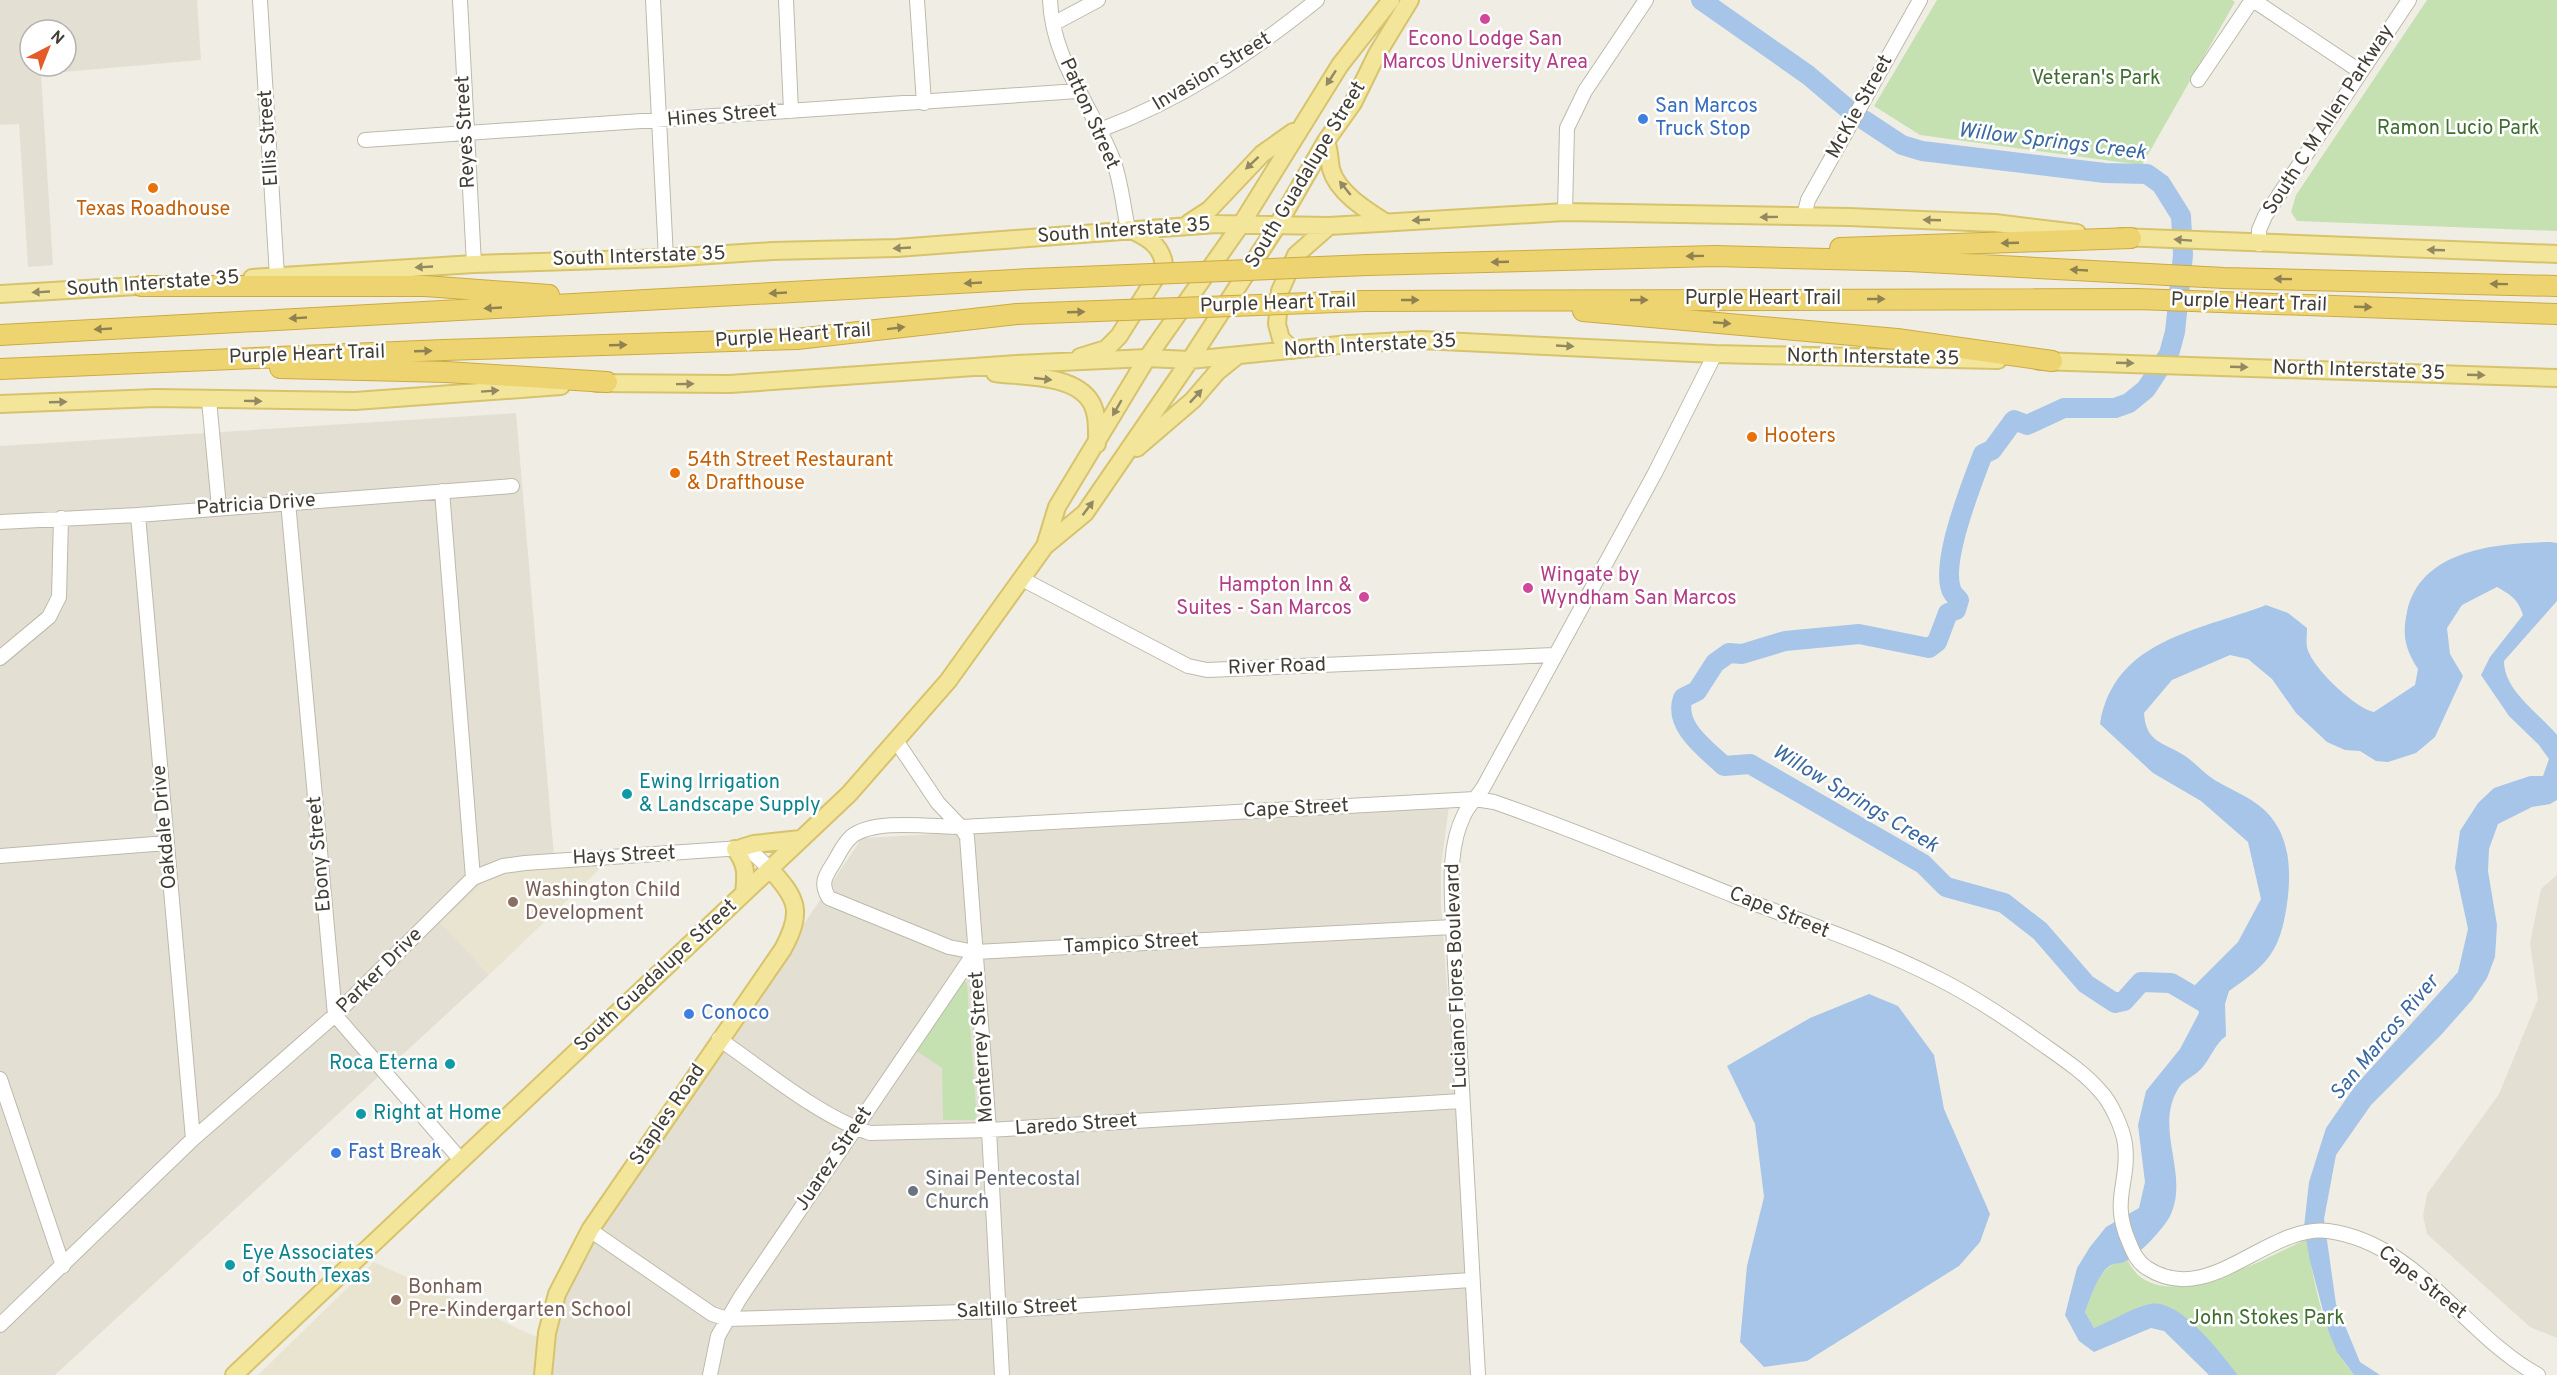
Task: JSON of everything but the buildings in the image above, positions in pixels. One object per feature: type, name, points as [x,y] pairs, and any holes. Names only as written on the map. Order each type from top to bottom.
[{"type":"highway","points":[[1732,256],[1861,247],[2134,237]]},
{"type":"highway","name":"Purple Heart Trail","points":[[0,335],[1031,279],[1368,265],[1732,256],[1908,261],[2224,278],[2557,286]]},
{"type":"highway","points":[[141,286],[425,286],[635,301]]},
{"type":"highway","name":"Purple Heart Trail","points":[[0,369],[92,363],[796,339],[1017,314],[1365,301],[2137,299],[2557,314]]},
{"type":"highway","points":[[1455,300],[1897,339],[2061,361]]},
{"type":"highway","points":[[92,363],[446,372],[607,382]]},
{"type":"main road","name":"South Guadalupe Street","points":[[234,1375],[849,794],[897,742],[948,681],[1044,546],[1057,507],[1147,358],[1242,223],[1340,65],[1391,0]]},
{"type":"main road","name":"South Guadalupe Street","points":[[1044,546],[1085,513],[1190,360],[1277,226],[1326,141],[1353,104],[1377,54],[1410,0]]},
{"type":"main road","points":[[1184,226],[1209,210],[1262,154],[1299,128]]},
{"type":"main road","points":[[1326,141],[1332,158],[1332,169],[1342,186],[1361,206],[1385,222]]},
{"type":"main road","points":[[1277,226],[1565,212],[1804,216],[1995,223],[2134,237],[2229,243],[2557,254]]},
{"type":"main road","name":"South Interstate 35","points":[[0,294],[474,264],[897,248],[1184,226],[1242,223],[1277,226]]},
{"type":"main road","points":[[1293,350],[1281,339],[1277,324],[1280,291],[1296,255],[1329,225]]},
{"type":"main road","points":[[1063,363],[1106,349],[1129,323],[1164,264],[1163,254],[1146,237],[1128,229]]},
{"type":"main road","name":"North Interstate 35","points":[[1190,360],[1421,340],[1715,354],[2061,361],[2557,378]]},
{"type":"main road","points":[[1120,462],[1193,400],[1217,372],[1239,355]]},
{"type":"main road","points":[[0,404],[156,398],[356,401],[607,382],[730,384],[1147,358],[1190,360]]},
{"type":"main road","points":[[965,368],[1056,381],[1074,387],[1090,402],[1096,421],[1096,444]]},
{"type":"main road","points":[[744,893],[746,869],[738,848],[801,839]]},
{"type":"main road","name":"Staples Road","points":[[543,1375],[547,1333],[557,1294],[590,1230],[719,1039],[783,949],[795,926],[794,905],[787,888],[770,869]]},
{"type":"street","name":"Ellis Street","points":[[260,0],[277,276]]},
{"type":"street","name":"Reyes Street","points":[[460,0],[474,264]]},
{"type":"street","points":[[653,0],[666,258]]},
{"type":"street","points":[[786,0],[791,111]]},
{"type":"street","points":[[917,0],[924,103]]},
{"type":"street","name":"Patton Street","points":[[1050,0],[1053,24],[1078,91],[1114,160],[1128,229]]},
{"type":"street","points":[[1053,24],[1098,0]]},
{"type":"street","name":"Invasion Street","points":[[1100,130],[1140,115],[1175,98],[1227,67],[1317,0]]},
{"type":"street","points":[[1565,212],[1569,121],[1585,91],[1646,0]]},
{"type":"street","name":"McKie Street","points":[[1804,216],[1808,200],[1920,0]]},
{"type":"street","points":[[2198,80],[2253,0],[2361,72]]},
{"type":"street","name":"South C M Allen Parkway","points":[[2259,244],[2259,230],[2265,216],[2409,0]]},
{"type":"street","name":"Hines Street","points":[[365,140],[466,135],[1078,91]]},
{"type":"street","name":"Luciano Flores Boulevard","points":[[1478,1375],[1453,927],[1454,852],[1464,814],[1655,473],[1715,354]]},
{"type":"street","points":[[209,400],[219,507]]},
{"type":"street","name":"Patricia Drive","points":[[0,522],[138,515],[512,486]]},
{"type":"street","points":[[442,491],[473,878]]},
{"type":"street","name":"Ebony Street","points":[[288,502],[335,1015]]},
{"type":"street","name":"Oakdale Drive","points":[[138,515],[193,1139]]},
{"type":"street","points":[[0,658],[50,617],[59,597],[61,518]]},
{"type":"street","name":"River Road","points":[[1022,579],[1188,666],[1207,670],[1554,655]]},
{"type":"street","name":"Monterrey Street","points":[[897,742],[938,802],[967,837],[988,1130],[1002,1375]]},
{"type":"street","name":"Cape Street","points":[[824,890],[824,877],[849,838],[863,829],[879,826],[961,827],[1475,798],[1528,814],[1914,967],[1997,1012],[2059,1056],[2101,1091],[2125,1143],[2119,1211],[2136,1259],[2148,1269],[2166,1276],[2185,1278],[2208,1275],[2300,1234],[2329,1232],[2365,1241],[2399,1260],[2507,1353],[2538,1375]]},
{"type":"street","points":[[0,856],[167,843]]},
{"type":"street","points":[[738,848],[753,854],[770,869]]},
{"type":"street","name":"Hays Street","points":[[473,878],[503,866],[525,863],[738,848]]},
{"type":"street","name":"Parker Drive","points":[[0,1325],[193,1139],[335,1015],[473,878]]},
{"type":"street","name":"Tampico Street","points":[[824,890],[829,898],[850,907],[949,946],[975,952],[1453,927]]},
{"type":"street","name":"Juarez Street","points":[[710,1375],[718,1336],[727,1319],[975,952]]},
{"type":"street","points":[[335,1015],[460,1160]]},
{"type":"street","name":"Laredo Street","points":[[719,1039],[828,1114],[854,1128],[870,1133],[988,1130],[1461,1101]]},
{"type":"street","points":[[0,1079],[63,1266]]},
{"type":"street","name":"Saltillo Street","points":[[590,1230],[712,1314],[727,1319],[998,1311],[1471,1280]]},
{"type":"shaded area","points":[[0,0],[197,0],[201,60],[78,71],[78,18],[18,18],[18,78],[41,78],[53,265],[28,267],[19,124],[0,125]]},
{"type":"shaded area","points":[[516,413],[555,868],[441,922],[489,975],[55,1375],[0,1375],[0,446]]},
{"type":"shaded area","points":[[1449,806],[1441,866],[1441,905],[1476,1375],[550,1375],[554,1333],[566,1288],[612,1207],[862,838]]},
{"type":"shaded area","name":"Washington Child Development","points":[[606,863],[489,975],[440,922],[483,883],[496,875],[518,870]]},
{"type":"shaded area","points":[[2557,875],[2557,1338],[2530,1327],[2427,1234],[2423,1216],[2427,1194],[2499,1094],[2538,999],[2530,943],[2541,889]]},
{"type":"shaded area","name":"Bonham Pre-Kindergarten School","points":[[374,1262],[539,1338],[536,1375],[258,1375]]},
{"type":"green space","name":"Veteran's Park","points":[[1937,0],[2232,0],[2235,2],[2142,165],[1920,135],[1874,106]]},
{"type":"green space","name":"Ramon Lucio Park","points":[[2427,0],[2557,0],[2557,231],[2297,221],[2291,212],[2296,195]]},
{"type":"green space","points":[[962,980],[967,983],[977,1120],[943,1120],[942,1068],[915,1050]]},
{"type":"green space","name":"John Stokes Park","points":[[2307,1239],[2322,1311],[2335,1345],[2354,1375],[2238,1375],[2198,1330],[2103,1325],[2094,1328],[2085,1312],[2099,1278],[2110,1266],[2118,1263],[2128,1261],[2142,1278],[2163,1286],[2187,1286],[2240,1270]]},
{"type":"water","points":[[2557,543],[2557,601],[2504,661],[2506,672],[2516,692],[2557,735],[2557,800],[2550,804],[2532,807],[2498,824],[2489,849],[2488,871],[2497,925],[2495,957],[2487,978],[2472,1000],[2441,1035],[2371,1105],[2336,1155],[2324,1219],[2336,1304],[2360,1362],[2380,1375],[2354,1375],[2337,1352],[2328,1330],[2310,1261],[2304,1227],[2309,1182],[2326,1128],[2355,1086],[2458,972],[2468,929],[2455,868],[2460,831],[2478,803],[2494,788],[2530,776],[2543,776],[2549,759],[2539,745],[2509,716],[2481,675],[2490,657],[2523,615],[2513,598],[2497,587],[2462,605],[2447,628],[2450,654],[2463,676],[2435,737],[2416,753],[2388,762],[2376,761],[2360,751],[2345,750],[2327,742],[2296,713],[2272,679],[2248,659],[2230,655],[2172,680],[2144,713],[2145,723],[2152,736],[2191,760],[2209,776],[2257,804],[2268,814],[2282,836],[2286,849],[2289,876],[2287,904],[2276,946],[2270,955],[2254,973],[2229,991],[2225,1004],[2226,1036],[2218,1043],[2202,1068],[2180,1086],[2172,1104],[2169,1120],[2176,1183],[2171,1214],[2139,1252],[2125,1262],[2112,1265],[2105,1270],[2085,1312],[2094,1328],[2143,1306],[2162,1304],[2187,1318],[2199,1329],[2238,1375],[2209,1375],[2164,1331],[2151,1328],[2094,1352],[2079,1341],[2065,1315],[2077,1268],[2106,1227],[2139,1208],[2145,1182],[2138,1125],[2146,1091],[2180,1049],[2199,1013],[2193,987],[2238,942],[2261,899],[2248,842],[2201,801],[2153,773],[2100,724],[2108,696],[2122,673],[2141,656],[2163,642],[2266,605],[2288,613],[2307,628],[2307,647],[2316,665],[2346,695],[2374,712],[2415,685],[2418,669],[2406,642],[2406,620],[2415,591],[2428,575],[2444,562],[2485,548],[2508,544]]},
{"type":"water","points":[[1869,994],[1898,1006],[1934,1055],[1944,1109],[1990,1214],[1980,1242],[1959,1266],[1807,1361],[1764,1367],[1740,1342],[1747,1266],[1764,1197],[1755,1124],[1727,1066],[1810,1018]]},
{"type":"waterway","name":"Willow Springs Creek","points":[[1701,0],[1808,75],[1848,109]]},
{"type":"waterway","name":"Willow Springs Creek","points":[[1864,120],[1902,145],[1922,151],[2105,173],[2147,174],[2161,184],[2181,216],[2183,255],[2175,332],[2169,354],[2146,389],[2129,403],[2115,408],[2064,408],[2027,425],[2014,420],[1992,450],[1983,454],[1959,522],[1950,560],[1951,589],[1959,600],[1956,610],[1948,613],[1937,642],[1929,648],[1859,634],[1785,641],[1742,654],[1729,653],[1715,663],[1697,691],[1683,698],[1681,708],[1683,718],[1693,736],[1724,766],[1750,764],[1923,864],[1946,887],[2004,903],[2040,931],[2086,984],[2115,1003],[2124,1001],[2141,982],[2171,983],[2212,1007]]},
{"type":"place","name":"Econo Lodge San Marcos University Area","points":[[1485,19]]},
{"type":"place","name":"San Marcos Truck Stop","points":[[1643,119]]},
{"type":"place","name":"Texas Roadhouse","points":[[153,188]]},
{"type":"place","name":"Hooters","points":[[1752,437]]},
{"type":"place","name":"54th Street Restaurant & Drafthouse","points":[[675,473]]},
{"type":"place","name":"Wingate by Wyndham San Marcos","points":[[1528,588]]},
{"type":"place","name":"Hampton Inn & Suites - San Marcos","points":[[1364,597]]},
{"type":"place","name":"Ewing Irrigation & Landscape Supply","points":[[627,794]]},
{"type":"place","name":"Washington Child Development","points":[[513,902]]},
{"type":"place","name":"Conoco","points":[[689,1014]]},
{"type":"place","name":"Roca Eterna","points":[[450,1064]]},
{"type":"place","name":"Right at Home","points":[[361,1114]]},
{"type":"place","name":"Fast Break","points":[[336,1153]]},
{"type":"place","name":"Sinai Pentecostal Church","points":[[913,1191]]},
{"type":"place","name":"Eye Associates of South Texas","points":[[230,1265]]},
{"type":"place","name":"Bonham Pre-Kindergarten School","points":[[396,1300]]},
{"type":"water label","name":"San Marcos River","points":[[2385,1038]]}]
